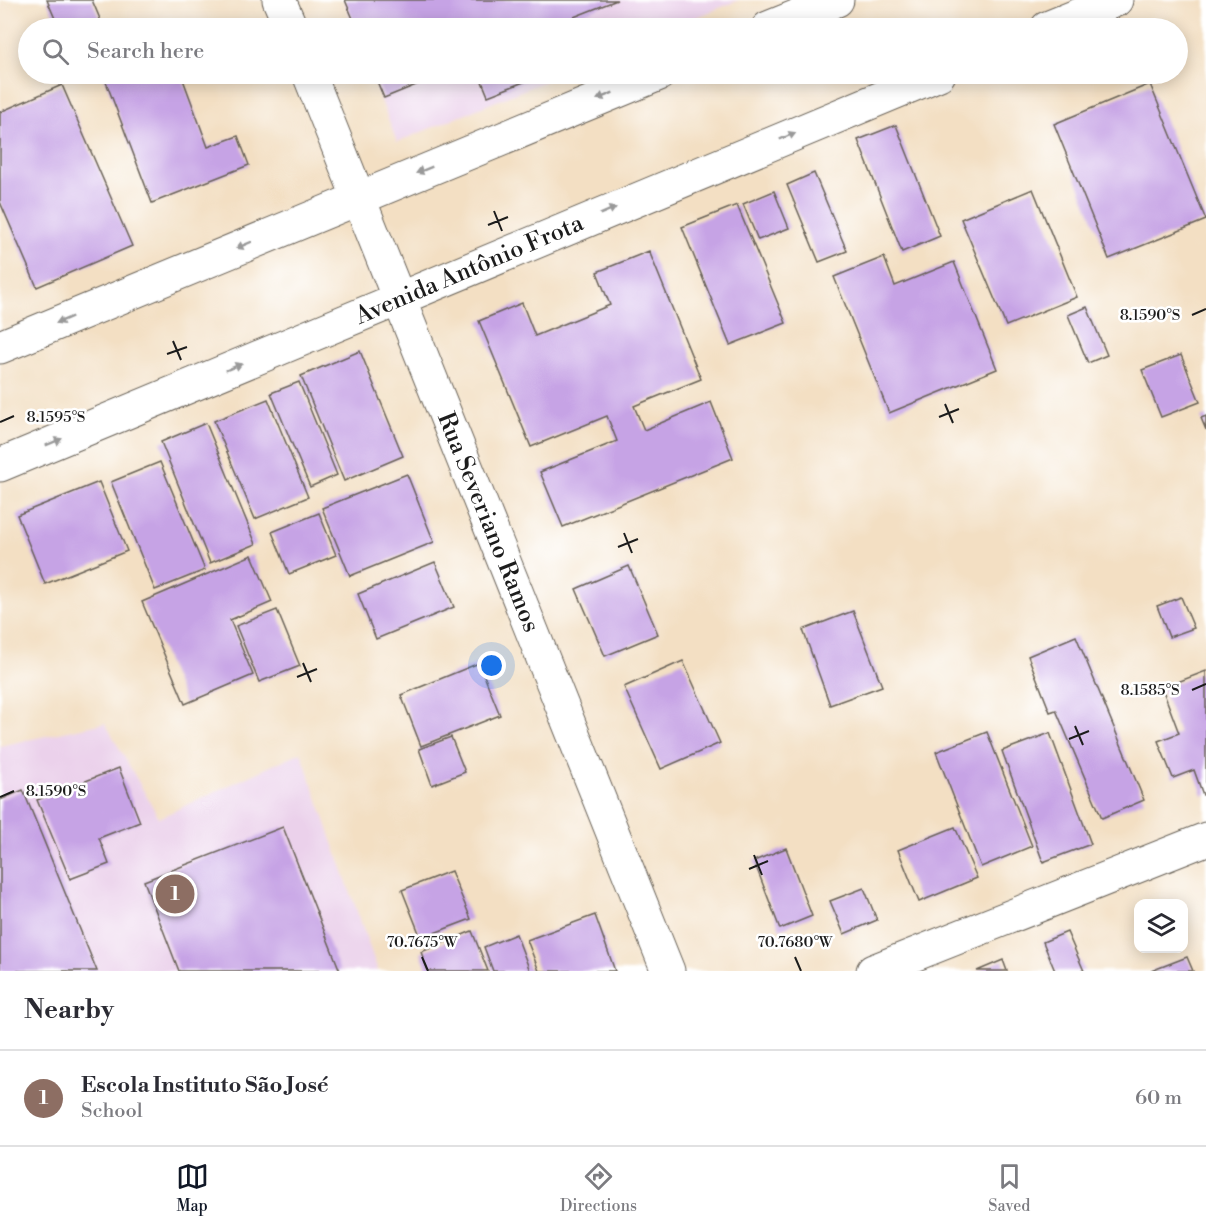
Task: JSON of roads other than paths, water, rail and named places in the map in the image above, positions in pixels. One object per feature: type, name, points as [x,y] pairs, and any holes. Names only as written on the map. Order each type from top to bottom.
[{"type":"main road","points":[[279,0],[287,18]]},
{"type":"main road","points":[[793,18],[837,0]]},
{"type":"main road","points":[[1072,18],[1116,0]]},
{"type":"main road","name":"Rua Severiano Ramos","points":[[313,84],[668,971]]},
{"type":"main road","points":[[0,347],[635,84]]},
{"type":"main road","name":"Avenida Antônio Frota","points":[[0,465],[915,84]]},
{"type":"main road","points":[[873,971],[1206,839]]},
{"type":"place","name":"Escola Instituto São José","points":[[175,894]]}]
